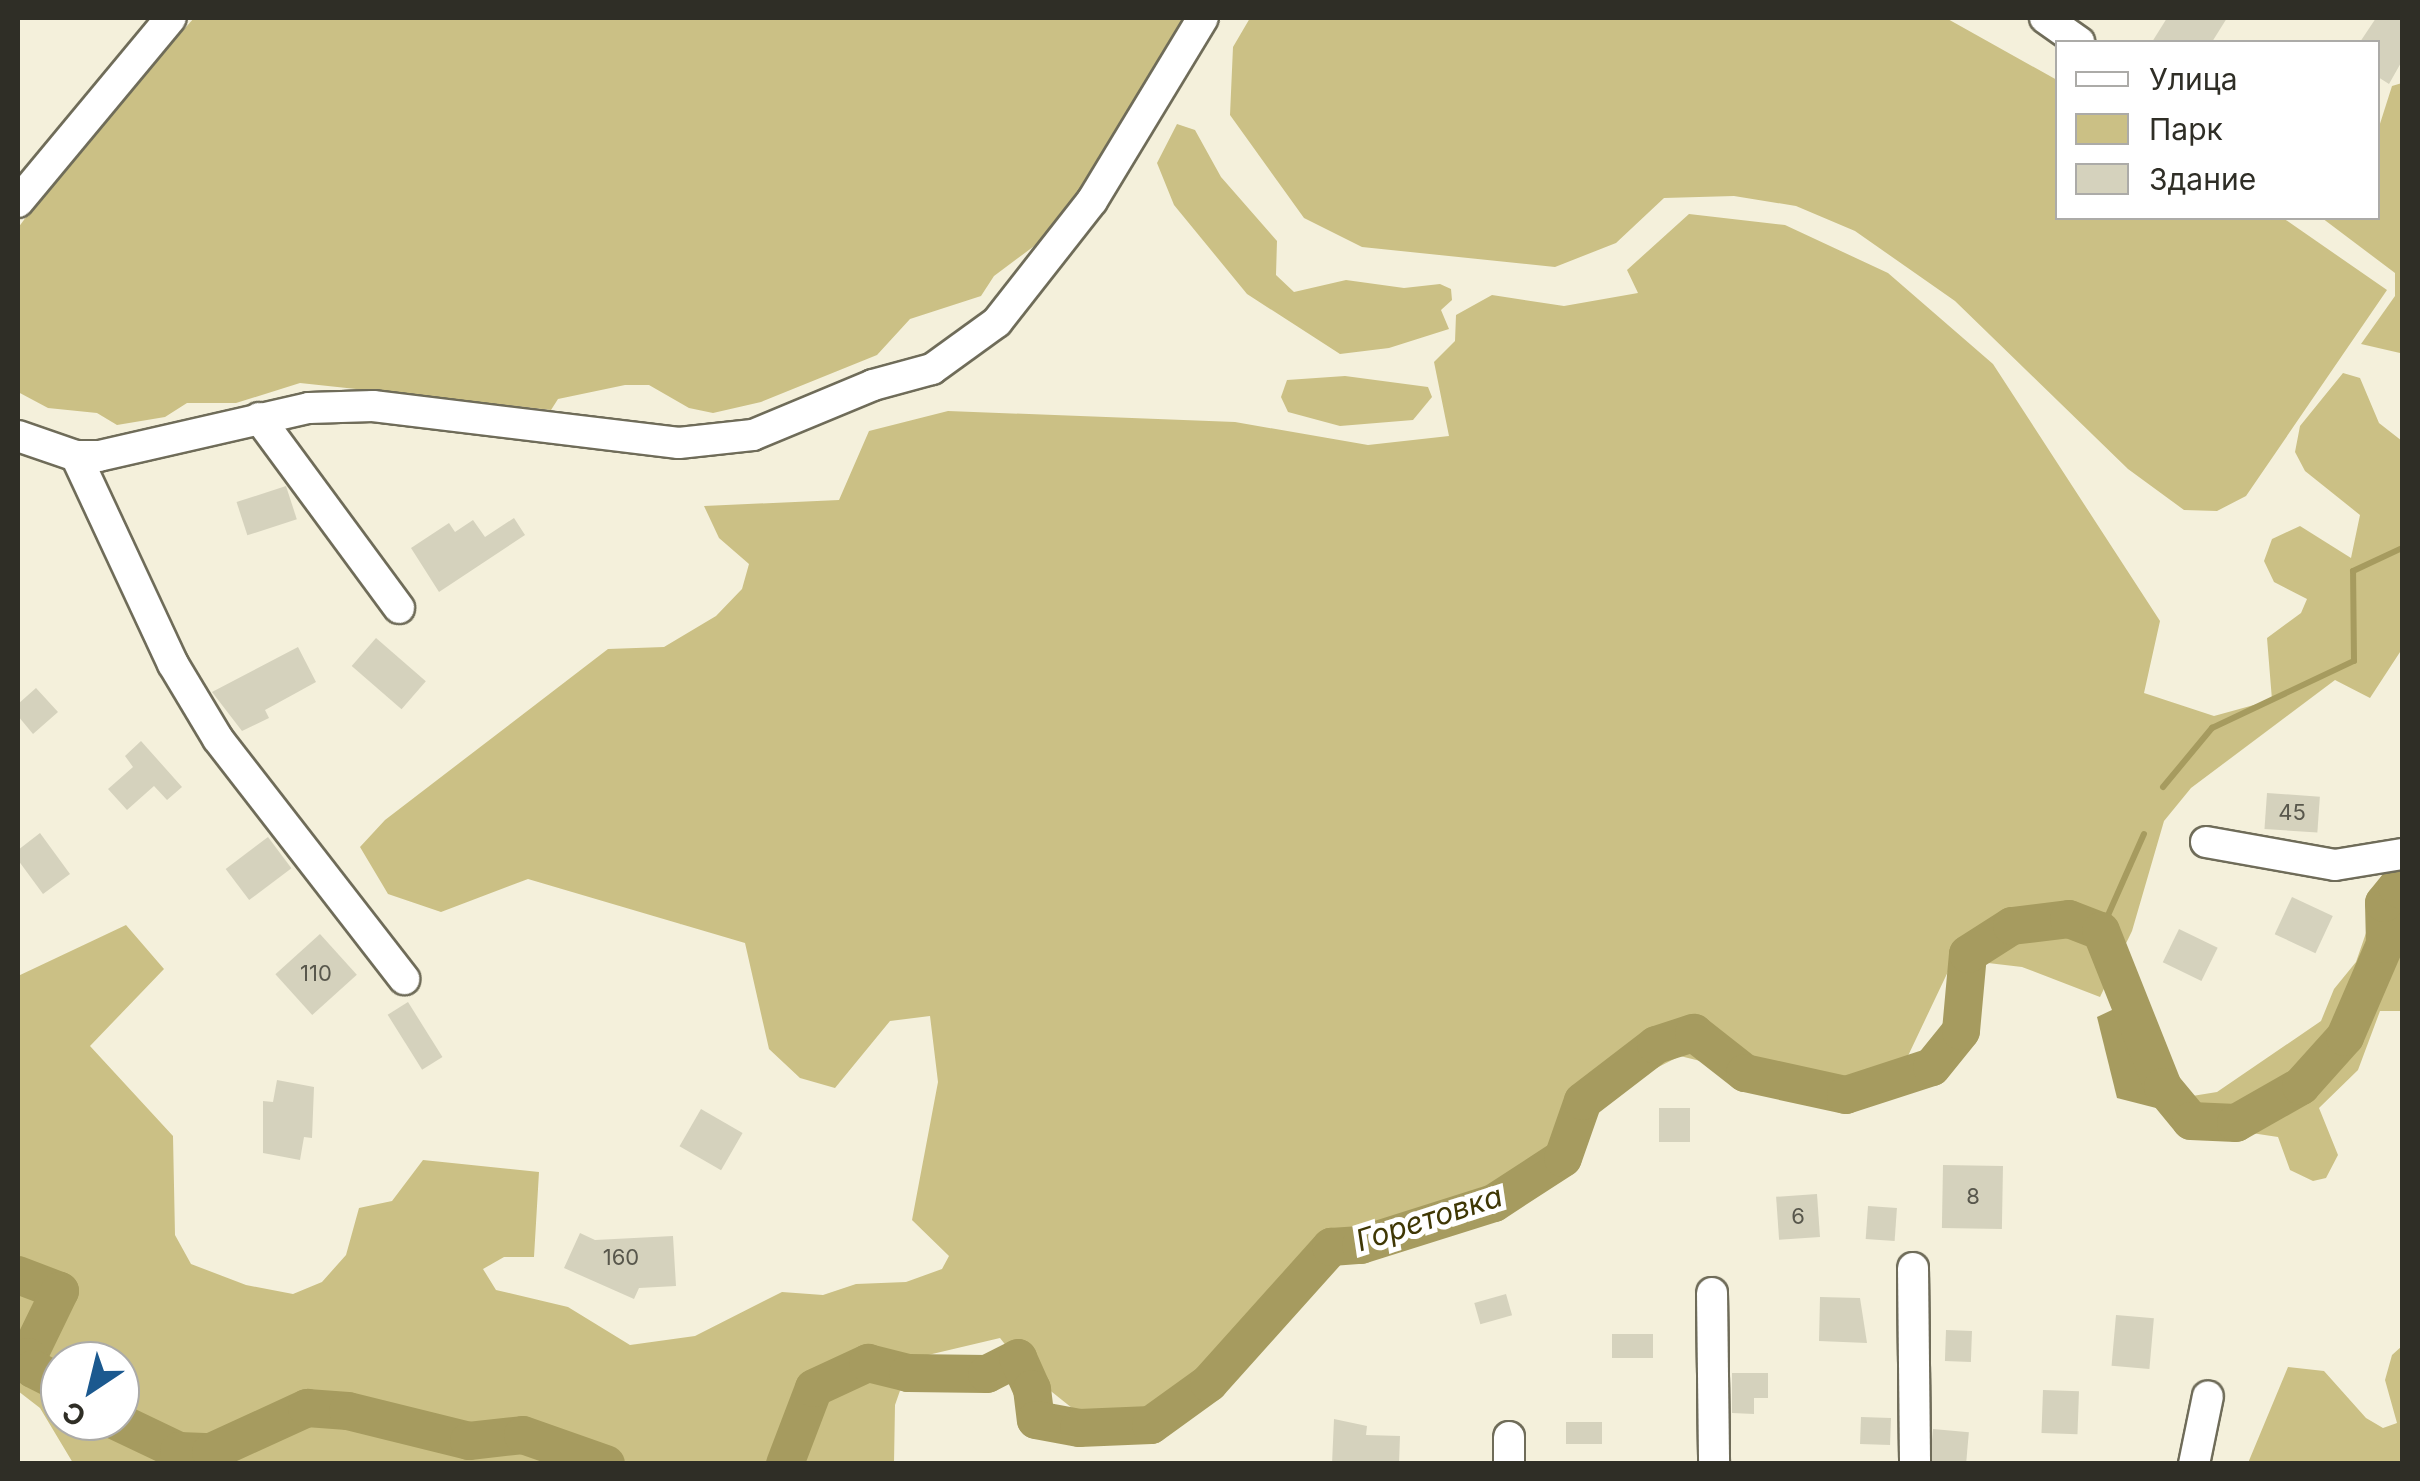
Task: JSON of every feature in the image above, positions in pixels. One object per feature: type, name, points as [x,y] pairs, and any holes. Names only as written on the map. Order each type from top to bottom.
[{"type":"street","points":[[18,202],[170,18]]},
{"type":"street","points":[[18,436],[76,456],[259,418],[373,406],[679,443],[731,440],[932,369],[971,346],[1028,288],[1148,116],[1204,18]]},
{"type":"street","points":[[2044,18],[2076,40]]},
{"type":"street","points":[[259,418],[399,608]]},
{"type":"street","points":[[76,456],[173,664],[218,739],[404,979]]},
{"type":"street","points":[[2206,842],[2335,865],[2402,854]]},
{"type":"street","points":[[1913,1268],[1915,1464]]},
{"type":"street","points":[[1712,1293],[1714,1464]]},
{"type":"street","points":[[2194,1464],[2208,1396]]},
{"type":"green space","points":[[194,18],[1185,18],[1053,232],[994,276],[981,296],[910,319],[877,355],[761,402],[713,413],[689,408],[649,385],[625,385],[558,399],[551,410],[300,383],[236,403],[187,403],[165,417],[117,425],[97,413],[48,408],[18,392],[18,228],[65,164]]},
{"type":"green space","points":[[1250,18],[1946,18],[2055,79],[2055,220],[2286,220],[2387,290],[2246,496],[2217,511],[2184,510],[2128,469],[1955,301],[1855,231],[1796,206],[1734,196],[1664,198],[1616,243],[1555,267],[1362,247],[1304,218],[1230,115],[1233,47]]},
{"type":"green space","points":[[2402,83],[2402,372],[2400,353],[2361,344],[2395,296],[2395,273],[2325,220],[2380,220],[2380,124],[2392,86]]},
{"type":"green space","points":[[1177,124],[1195,130],[1221,177],[1277,241],[1276,275],[1294,292],[1346,280],[1404,288],[1440,284],[1451,289],[1452,300],[1441,310],[1449,329],[1389,348],[1340,354],[1247,294],[1174,205],[1157,163]]},
{"type":"green space","points":[[1689,214],[1785,225],[1888,273],[1993,364],[2160,621],[2144,693],[2214,716],[2272,700],[2267,638],[2301,613],[2307,599],[2274,582],[2264,561],[2272,539],[2300,526],[2351,558],[2360,515],[2305,471],[2295,452],[2300,426],[2343,373],[2360,378],[2379,423],[2402,441],[2402,649],[2370,698],[2335,680],[2191,788],[2164,821],[2132,931],[2100,997],[2022,967],[1954,959],[1897,1079],[1846,1086],[1761,1076],[1680,1056],[1625,1084],[1522,1176],[1453,1221],[1401,1247],[1350,1231],[1210,1355],[1166,1405],[1120,1422],[1072,1408],[1027,1372],[1000,1338],[911,1359],[895,1405],[894,1463],[73,1463],[60,1441],[140,1441],[140,1341],[40,1341],[40,1408],[18,1391],[18,976],[126,925],[164,969],[90,1046],[173,1136],[175,1235],[191,1264],[246,1285],[293,1294],[322,1282],[346,1255],[359,1208],[392,1201],[423,1160],[539,1172],[534,1257],[504,1257],[483,1269],[496,1290],[568,1307],[630,1345],[695,1336],[782,1292],[823,1295],[856,1284],[906,1282],[942,1269],[949,1256],[912,1220],[938,1082],[930,1016],[890,1021],[835,1088],[800,1078],[769,1049],[745,943],[528,879],[441,912],[388,894],[360,847],[385,820],[608,649],[664,647],[716,616],[742,589],[749,564],[719,538],[704,506],[839,500],[869,431],[948,411],[1235,422],[1368,445],[1449,436],[1434,362],[1455,341],[1456,315],[1492,295],[1564,306],[1638,293],[1627,270]]},
{"type":"green space","points":[[1345,376],[1428,387],[1432,397],[1413,420],[1340,426],[1288,412],[1281,397],[1287,380]]},
{"type":"green space","points":[[2387,872],[2402,874],[2402,1011],[2380,1011],[2358,1070],[2319,1108],[2338,1155],[2326,1178],[2313,1181],[2290,1170],[2278,1137],[2205,1126],[2180,1110],[2180,1098],[2217,1092],[2321,1021],[2334,989],[2356,962]]},
{"type":"green space","points":[[2402,1346],[2402,1463],[2248,1463],[2288,1367],[2324,1371],[2366,1418],[2383,1428],[2397,1423],[2385,1380],[2392,1355]]},
{"type":"shaded area","points":[[2114,1009],[2145,1018],[2171,1067],[2176,1091],[2160,1109],[2117,1098],[2097,1017]]},
{"type":"building","points":[[2167,18],[2227,18],[2213,40],[2153,40]]},
{"type":"building","points":[[2376,18],[2402,18],[2402,61],[2389,84],[2380,78],[2380,40],[2361,40]]},
{"type":"building","points":[[286,486],[297,519],[247,535],[237,502]]},
{"type":"building","points":[[514,518],[525,535],[439,592],[411,548],[449,523],[455,532],[473,520],[485,537]]},
{"type":"building","points":[[376,638],[426,681],[402,709],[352,666]]},
{"type":"building","points":[[298,647],[316,682],[265,710],[269,718],[242,731],[212,692]]},
{"type":"building","points":[[36,688],[58,712],[33,734],[18,716],[18,704]]},
{"type":"building","points":[[141,741],[182,787],[167,800],[154,786],[127,810],[108,789],[133,767],[125,756]]},
{"type":"building","points":[[2267,793],[2320,797],[2317,833],[2264,829]]},
{"type":"building","points":[[40,833],[70,874],[43,894],[18,860],[18,850]]},
{"type":"building","points":[[268,837],[291,868],[249,900],[226,869]]},
{"type":"building","points":[[2292,897],[2333,916],[2315,953],[2275,934]]},
{"type":"building","points":[[2179,929],[2218,948],[2201,981],[2163,962]]},
{"type":"building","points":[[320,934],[357,975],[312,1015],[275,974]]},
{"type":"building","points":[[408,1002],[442,1057],[422,1070],[388,1015]]},
{"type":"building","points":[[277,1080],[314,1087],[312,1138],[304,1137],[300,1160],[263,1153],[263,1101],[273,1102]]},
{"type":"building","points":[[1659,1108],[1690,1108],[1690,1142],[1659,1142]]},
{"type":"building","points":[[701,1109],[743,1133],[721,1170],[680,1146]]},
{"type":"building","points":[[1943,1165],[2003,1166],[2002,1229],[1942,1228]]},
{"type":"building","points":[[1817,1194],[1820,1237],[1779,1240],[1776,1197]]},
{"type":"building","points":[[1868,1206],[1897,1208],[1895,1241],[1866,1239]]},
{"type":"building","points":[[580,1233],[595,1240],[673,1236],[676,1286],[639,1288],[634,1299],[564,1268]]},
{"type":"building","points":[[1506,1294],[1512,1315],[1480,1324],[1474,1303]]},
{"type":"building","points":[[1820,1297],[1860,1298],[1867,1343],[1819,1341]]},
{"type":"building","points":[[2116,1315],[2154,1318],[2149,1369],[2112,1366]]},
{"type":"building","points":[[1946,1330],[1972,1331],[1971,1362],[1945,1361]]},
{"type":"building","points":[[1612,1334],[1653,1334],[1653,1358],[1612,1358]]},
{"type":"building","points":[[1732,1373],[1768,1373],[1768,1398],[1754,1398],[1754,1414],[1732,1413]]},
{"type":"building","points":[[2043,1390],[2079,1391],[2077,1434],[2041,1433]]},
{"type":"building","points":[[1861,1417],[1891,1418],[1890,1445],[1860,1444]]},
{"type":"building","points":[[1334,1419],[1367,1426],[1366,1435],[1400,1436],[1399,1464],[1332,1464]]},
{"type":"building","points":[[1566,1422],[1602,1422],[1602,1444],[1566,1444]]},
{"type":"building","points":[[1933,1429],[1969,1432],[1966,1464],[1930,1462]]},
{"type":"waterway","points":[[2163,787],[2212,728],[2354,661],[2353,571],[2402,548]]},
{"type":"waterway","points":[[2101,931],[2144,834]]},
{"type":"waterway","name":"Горетовка","points":[[785,1464],[814,1388],[868,1363],[908,1373],[987,1374],[1018,1358],[1032,1389],[1036,1420],[1079,1428],[1151,1425],[1209,1383],[1331,1247],[1361,1245],[1494,1203],[1563,1158],[1583,1101],[1656,1045],[1694,1033],[1745,1073],[1846,1095],[1932,1067],[1961,1031],[1968,954],[2012,926],[2069,919],[2101,931],[2163,1087],[2191,1121],[2236,1123],[2301,1086],[2345,1037],[2385,944],[2384,903],[2397,887],[2402,890]]},
{"type":"waterway","name":"Горетовка","points":[[18,1275],[60,1291],[28,1357],[33,1369],[40,1373]]},
{"type":"waterway","name":"Горетовка","points":[[140,1432],[179,1451],[211,1452],[307,1408],[348,1411],[469,1441],[523,1435],[606,1464]]}]
